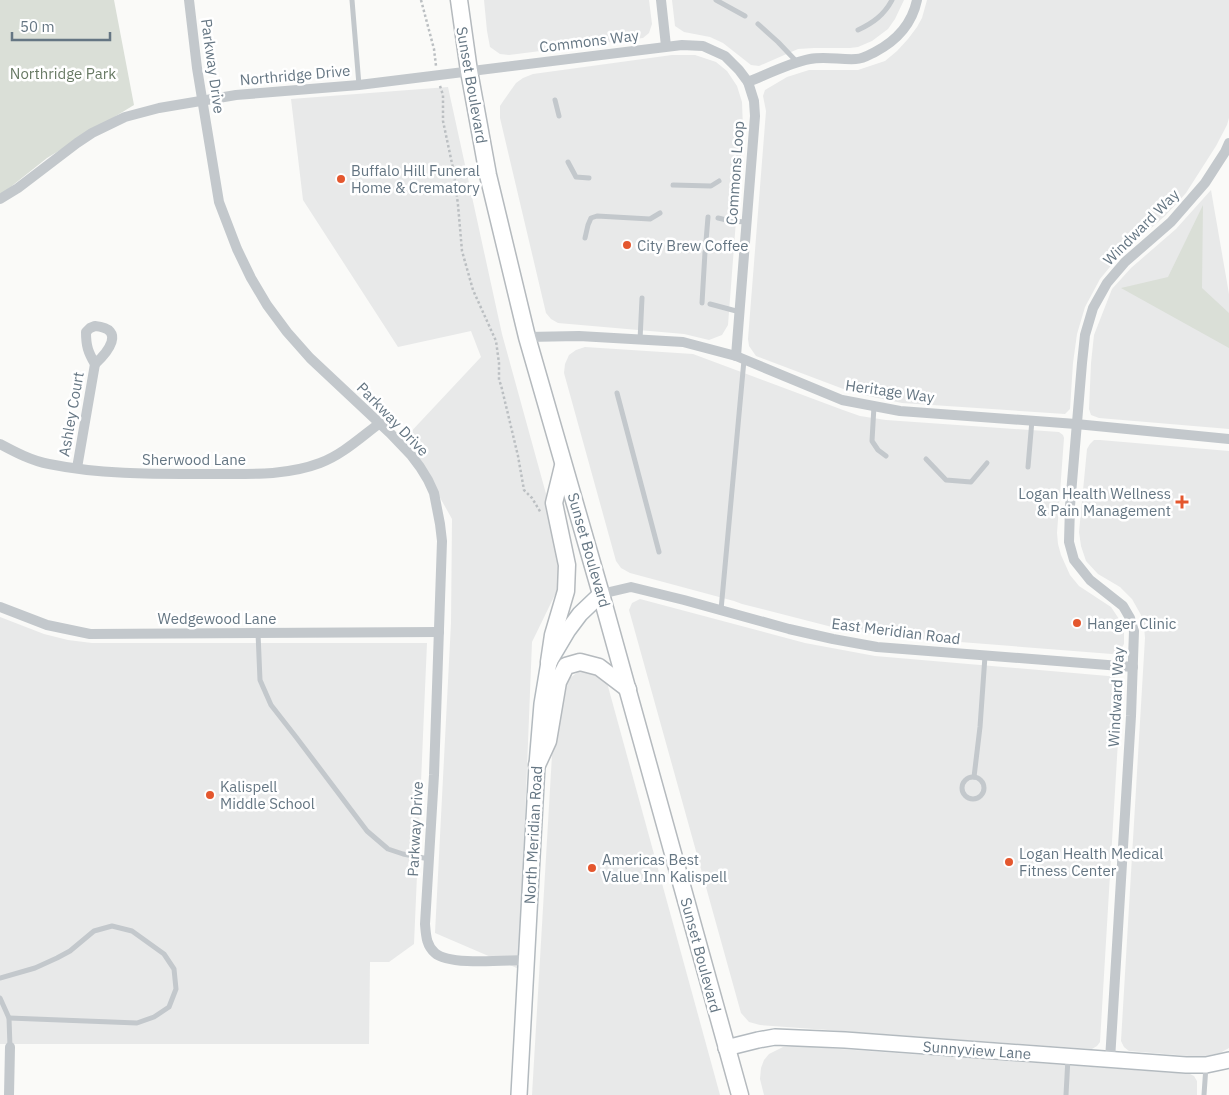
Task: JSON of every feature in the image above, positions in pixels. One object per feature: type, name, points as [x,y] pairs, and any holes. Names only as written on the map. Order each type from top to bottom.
[{"type":"main road","name":"Sunset Boulevard","points":[[459,0],[468,71],[488,175],[527,337],[602,594],[740,1095]]},
{"type":"main road","points":[[549,662],[553,635],[566,591],[567,565],[554,503],[564,463]]},
{"type":"main road","name":"North Meridian Road","points":[[518,1095],[536,765],[542,704],[549,662],[580,614],[602,594]]},
{"type":"main road","points":[[536,765],[548,741],[558,682],[566,666],[580,662],[599,667],[628,689]]},
{"type":"main road","name":"Sunnyview Lane","points":[[726,1048],[775,1037],[845,1040],[1110,1060],[1206,1065],[1229,1060]]},
{"type":"street","name":"Parkway Drive","points":[[189,0],[197,68],[219,202],[237,249],[251,278],[267,306],[287,332],[310,358],[380,423],[411,455],[428,480],[434,493],[442,541],[434,775],[425,924],[426,938],[434,952],[447,959],[463,961],[526,960]]},
{"type":"street","points":[[661,0],[666,46]]},
{"type":"street","points":[[748,82],[797,62],[812,58],[859,59],[882,49],[899,36],[915,9],[917,0]]},
{"type":"street","name":"Commons Way","points":[[468,71],[666,46]]},
{"type":"street","name":"Commons Loop","points":[[666,46],[704,46],[725,56],[748,82],[754,101],[755,116],[740,312],[740,358]]},
{"type":"street","name":"Northridge Drive","points":[[0,199],[18,188],[92,133],[125,117],[159,108],[236,95],[359,85],[468,71]]},
{"type":"street","name":"Windward Way","points":[[1110,1060],[1134,631],[1130,618],[1123,606],[1090,580],[1074,560],[1069,542],[1076,424],[1085,335],[1093,308],[1107,283],[1125,262],[1171,222],[1205,183],[1229,143]]},
{"type":"street","name":"Heritage Way","points":[[527,337],[579,336],[683,342],[740,358],[842,400],[900,411],[1032,420],[1229,439]]},
{"type":"street","name":"Ashley Court","points":[[77,468],[95,364]]},
{"type":"street","name":"Sherwood Lane","points":[[0,444],[48,464],[108,473],[242,474],[295,470],[320,463],[332,458],[380,423]]},
{"type":"street","name":"East Meridian Road","points":[[602,594],[631,587],[789,629],[877,647],[1133,667]]},
{"type":"street","name":"Wedgewood Lane","points":[[0,607],[47,625],[90,634],[439,632]]},
{"type":"street","points":[[9,1095],[10,1047]]},
{"type":"lane","points":[[352,0],[359,85]]},
{"type":"lane","points":[[716,0],[745,16]]},
{"type":"lane","points":[[858,30],[870,24],[884,13],[892,0]]},
{"type":"lane","points":[[758,24],[797,62]]},
{"type":"lane","points":[[555,100],[559,116]]},
{"type":"lane","points":[[568,162],[576,177],[589,178]]},
{"type":"lane","points":[[673,185],[711,186],[719,181]]},
{"type":"lane","points":[[585,238],[591,218],[597,216],[650,219],[660,213]]},
{"type":"lane","points":[[706,241],[708,217]]},
{"type":"lane","points":[[718,218],[746,222]]},
{"type":"lane","points":[[702,303],[705,252]]},
{"type":"lane","points":[[640,340],[642,298]]},
{"type":"lane","points":[[710,304],[740,312]]},
{"type":"lane","points":[[721,610],[740,358]]},
{"type":"lane","points":[[617,393],[659,552]]},
{"type":"lane","points":[[874,406],[872,441],[878,450],[886,456]]},
{"type":"lane","points":[[1028,467],[1032,420]]},
{"type":"lane","points":[[926,458],[946,480],[971,482],[987,463]]},
{"type":"lane","points":[[258,633],[260,680],[271,705],[367,831],[388,849],[429,859]]},
{"type":"lane","points":[[974,777],[985,656]]},
{"type":"lane","points":[[974,777],[982,782],[984,789],[980,796],[974,799],[965,795],[962,789],[965,780],[974,777]]},
{"type":"lane","points":[[0,978],[35,968],[57,958],[70,951],[94,931],[112,926],[132,930],[164,954],[174,969],[176,989],[169,1007],[154,1017],[137,1023],[8,1018]]},
{"type":"lane","points":[[0,998],[8,1018],[10,1047]]},
{"type":"lane","points":[[1066,1095],[1068,1057]]},
{"type":"lane","points":[[1204,1095],[1206,1065]]},
{"type":"path","points":[[422,0],[443,96],[443,121],[454,173],[462,251],[473,290],[496,341],[499,380],[518,456],[524,490],[532,498],[543,517]]},
{"type":"shaded area","points":[[484,0],[649,0],[652,24],[649,33],[643,38],[509,55],[500,54],[490,47]]},
{"type":"shaded area","points":[[672,0],[904,0],[888,29],[872,41],[850,48],[798,49],[759,66],[751,65],[723,43],[710,37],[684,32],[675,26]]},
{"type":"shaded area","points":[[927,0],[1229,0],[1229,118],[1227,125],[1186,193],[1165,216],[1119,256],[1100,279],[1085,307],[1077,334],[1070,409],[1065,414],[902,403],[854,393],[756,356],[749,346],[748,339],[766,111],[763,96],[765,90],[787,77],[809,70],[858,70],[885,61],[897,51],[917,27],[922,18]]},
{"type":"shaded area","points":[[672,55],[695,55],[716,62],[727,71],[737,86],[742,102],[743,129],[728,325],[722,335],[709,340],[684,334],[558,323],[546,313],[500,118],[500,106],[516,83],[533,74]]},
{"type":"shaded area","points":[[448,87],[502,334],[567,570],[532,642],[519,969],[435,933],[451,623],[452,519],[406,437],[481,357],[471,331],[398,347],[303,200],[291,99]]},
{"type":"shaded area","points":[[1211,190],[1229,294],[1229,429],[1099,418],[1091,415],[1089,409],[1094,335],[1112,289],[1131,268],[1176,229]]},
{"type":"shaded area","points":[[585,347],[693,354],[860,416],[886,420],[1059,432],[1064,438],[1057,533],[1061,555],[1070,575],[1079,586],[1111,607],[1119,619],[1124,632],[1124,644],[1119,652],[1112,654],[883,636],[832,627],[630,573],[621,568],[616,561],[564,373],[569,355]]},
{"type":"shaded area","points":[[1094,440],[1229,451],[1229,1048],[1220,1053],[1205,1056],[1129,1051],[1121,1041],[1145,638],[1141,615],[1132,599],[1120,587],[1098,574],[1086,561],[1081,546],[1079,532],[1087,449]]},
{"type":"shaded area","points":[[640,599],[805,643],[875,656],[1108,676],[1118,680],[1121,691],[1100,1042],[1097,1046],[1092,1049],[760,1025],[749,1022],[741,1013],[629,610],[632,603]]},
{"type":"shaded area","name":"Kalispell Middle School","points":[[0,617],[44,634],[92,643],[427,643],[414,944],[389,962],[370,962],[369,1044],[0,1044]]},
{"type":"shaded area","points":[[582,669],[606,679],[720,1095],[532,1095],[553,738],[562,684]]},
{"type":"shaded area","points":[[799,1046],[1190,1074],[1197,1081],[1197,1095],[764,1095],[760,1079],[764,1060],[769,1054],[783,1047]]},
{"type":"green space","name":"Northridge Park","points":[[0,0],[114,0],[134,105],[47,158],[3,193],[0,193]]},
{"type":"green space","points":[[1203,205],[1202,288],[1229,313],[1229,348],[1121,288],[1168,277]]},
{"type":"place","name":"Buffalo Hill Funeral Home & Crematory","points":[[341,179]]},
{"type":"place","name":"City Brew Coffee","points":[[627,245]]},
{"type":"place","name":"Logan Health Wellness & Pain Management","points":[[1182,502]]},
{"type":"place","name":"Hanger Clinic","points":[[1077,623]]},
{"type":"place","name":"Kalispell Middle School","points":[[210,795]]},
{"type":"place","name":"Logan Health Medical Fitness Center","points":[[1009,862]]},
{"type":"place","name":"Americas Best Value Inn Kalispell","points":[[592,868]]}]
